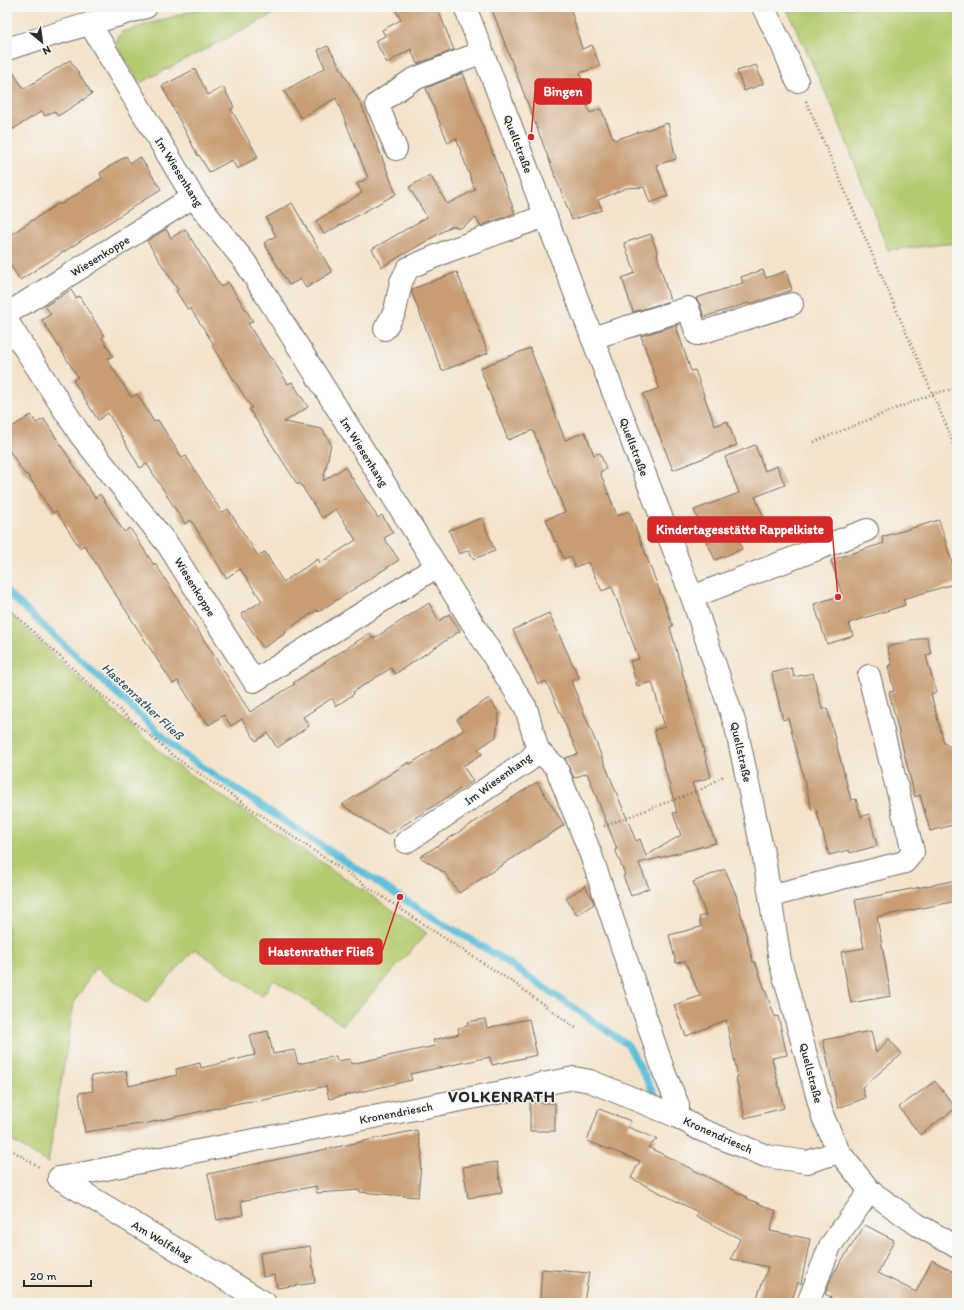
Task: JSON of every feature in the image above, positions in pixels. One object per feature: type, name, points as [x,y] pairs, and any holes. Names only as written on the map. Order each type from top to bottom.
[{"type":"street","points":[[7,49],[146,7]]},
{"type":"street","name":"Quellstraße","points":[[465,7],[692,597],[736,727],[764,858],[780,961],[823,1117],[839,1152],[870,1191],[918,1225],[957,1247]]},
{"type":"street","points":[[763,7],[783,47],[797,81]]},
{"type":"street","name":"Im Wiesenhang","points":[[90,24],[193,197],[245,262],[526,708],[538,750],[528,761],[406,842]]},
{"type":"street","points":[[396,149],[377,104],[412,80],[482,52]]},
{"type":"street","name":"Wiesenkoppe","points":[[7,314],[193,197]]},
{"type":"street","points":[[385,329],[394,311],[401,282],[408,268],[448,251],[545,216]]},
{"type":"street","points":[[592,338],[688,308],[697,334],[792,304]]},
{"type":"street","name":"Wiesenkoppe","points":[[7,321],[81,436],[168,545],[254,681],[436,567]]},
{"type":"street","points":[[692,597],[867,530]]},
{"type":"street","points":[[770,896],[905,862],[913,852],[869,676]]},
{"type":"street","points":[[538,750],[556,767],[583,834],[664,1072],[678,1105],[678,1117]]},
{"type":"street","name":"Kronendriesch","points":[[59,1178],[574,1078],[590,1081],[678,1117],[699,1129],[766,1156],[807,1162],[839,1152]]},
{"type":"street","name":"Am Wolfshag","points":[[59,1178],[265,1303]]},
{"type":"street","points":[[808,1303],[830,1246],[870,1191]]},
{"type":"path","points":[[797,81],[950,434],[957,458]]},
{"type":"path","points":[[814,442],[932,394],[957,388]]},
{"type":"path","points":[[7,607],[89,684],[176,758],[429,928],[514,983],[577,1029]]},
{"type":"path","points":[[583,834],[702,789],[722,777],[727,764],[744,761]]},
{"type":"path","points":[[7,1148],[59,1178]]},
{"type":"green space","points":[[205,7],[287,7],[140,83],[115,43],[122,32]]},
{"type":"green space","points":[[786,7],[957,7],[957,243],[888,250],[836,115]]},
{"type":"green space","points":[[7,611],[86,686],[174,764],[427,933],[343,1025],[274,980],[262,996],[195,949],[147,1002],[95,968],[74,1003],[48,1163],[7,1138]]},
{"type":"building","points":[[394,7],[437,7],[454,50],[417,64],[411,49],[387,63],[375,41],[385,36],[382,30],[401,20]]},
{"type":"building","points":[[491,7],[570,7],[582,49],[592,45],[600,66],[580,73],[582,80],[578,82],[590,113],[601,109],[614,140],[668,123],[676,159],[656,165],[668,196],[650,203],[644,187],[626,188],[598,200],[602,210],[572,220]]},
{"type":"building","points":[[328,46],[362,106],[396,194],[324,234],[316,221],[362,193],[357,184],[368,178],[336,98],[301,118],[284,91],[325,68],[318,50]]},
{"type":"building","points":[[70,60],[92,94],[58,116],[54,111],[45,116],[42,111],[7,133],[7,63],[24,89]]},
{"type":"building","points":[[756,65],[763,84],[744,91],[737,71]]},
{"type":"building","points":[[195,69],[208,95],[223,87],[234,107],[231,109],[258,157],[237,169],[232,160],[209,172],[199,155],[198,156],[162,86]]},
{"type":"building","points":[[463,73],[515,213],[480,226],[476,218],[460,228],[452,226],[382,267],[372,249],[427,217],[409,187],[430,175],[447,204],[475,190],[456,138],[448,143],[426,88]]},
{"type":"building","points":[[126,156],[130,163],[140,157],[161,189],[20,280],[7,260],[7,237],[59,203],[60,205],[102,178],[100,173]]},
{"type":"building","points":[[292,203],[332,272],[306,288],[301,279],[289,285],[264,243],[276,236],[266,218]]},
{"type":"building","points":[[166,229],[171,238],[185,229],[221,287],[228,282],[253,321],[248,324],[288,384],[292,382],[308,407],[284,422],[322,429],[331,444],[323,481],[345,467],[378,518],[382,515],[393,533],[384,538],[399,560],[318,612],[317,610],[285,631],[286,633],[263,648],[241,614],[262,601],[240,569],[226,578],[191,520],[185,524],[147,464],[140,468],[108,413],[98,420],[73,380],[78,377],[42,320],[51,314],[45,306],[71,290],[76,298],[79,296],[104,336],[102,338],[113,356],[107,359],[131,397],[137,394],[154,422],[158,420],[182,458],[186,456],[222,513],[228,509],[258,556],[265,552],[283,582],[318,559],[320,563],[356,540],[336,509],[322,518],[300,483],[298,485],[249,409],[252,408],[212,346],[214,345],[190,308],[188,310],[176,291],[178,290],[147,241]]},
{"type":"building","points":[[651,234],[658,254],[657,255],[670,301],[633,312],[622,278],[635,273],[624,243]]},
{"type":"building","points":[[763,270],[766,278],[786,271],[792,290],[704,317],[700,304],[696,298],[743,283],[741,277]]},
{"type":"building","points":[[457,272],[488,353],[442,371],[412,293],[412,289]]},
{"type":"building","points":[[680,324],[676,326],[691,371],[695,370],[715,426],[727,421],[737,445],[673,470],[643,394],[659,388],[641,336]]},
{"type":"building","points":[[530,348],[565,440],[585,432],[594,455],[600,453],[606,469],[600,472],[617,516],[629,511],[673,626],[670,627],[711,777],[692,783],[716,843],[639,863],[649,888],[631,896],[615,849],[617,849],[587,773],[574,778],[565,759],[578,754],[557,705],[546,681],[538,684],[513,630],[549,613],[579,678],[571,681],[636,841],[640,839],[646,856],[681,835],[673,813],[677,812],[654,730],[665,727],[652,682],[637,686],[630,661],[639,659],[612,587],[602,591],[588,562],[575,567],[571,556],[564,559],[557,542],[555,542],[546,519],[565,512],[533,430],[508,440],[480,368]]},
{"type":"building","points":[[31,415],[36,423],[44,419],[95,498],[100,494],[124,532],[130,528],[154,565],[155,563],[250,712],[295,684],[293,683],[370,633],[373,639],[429,603],[439,621],[449,614],[460,631],[395,674],[391,668],[353,692],[354,694],[336,706],[332,698],[303,717],[309,726],[277,748],[268,733],[256,741],[242,719],[231,726],[224,715],[209,725],[203,717],[202,718],[178,681],[173,684],[84,545],[80,548],[56,511],[53,513],[27,474],[25,475],[7,447],[7,430]]},
{"type":"building","points":[[755,445],[765,471],[777,466],[785,485],[755,497],[766,522],[737,533],[742,549],[715,560],[694,510],[739,493],[725,457]]},
{"type":"building","points":[[482,518],[495,551],[473,559],[469,550],[459,554],[449,530]]},
{"type":"building","points":[[939,520],[957,583],[903,599],[905,605],[849,623],[853,636],[827,644],[814,604],[842,595],[831,560],[884,543],[882,537]]},
{"type":"building","points":[[927,637],[931,654],[926,656],[936,692],[931,694],[944,743],[957,751],[957,824],[930,831],[920,795],[915,797],[889,692],[894,691],[888,666],[892,665],[887,647]]},
{"type":"building","points":[[792,668],[794,677],[813,673],[822,709],[827,708],[851,800],[856,799],[861,817],[869,814],[877,846],[850,853],[849,850],[829,855],[816,809],[812,810],[788,718],[783,720],[772,673]]},
{"type":"building","points":[[489,698],[499,713],[496,737],[478,749],[482,754],[463,766],[473,781],[388,835],[342,805],[409,762],[410,764],[464,730],[457,719]]},
{"type":"building","points":[[537,782],[564,825],[459,893],[445,873],[420,857]]},
{"type":"building","points":[[725,869],[736,895],[753,962],[755,962],[775,1017],[778,1016],[787,1055],[772,1058],[784,1108],[745,1118],[726,1020],[686,1036],[674,1005],[700,996],[685,961],[676,963],[669,935],[701,927],[699,917],[706,915],[693,882]]},
{"type":"building","points":[[957,880],[957,901],[877,917],[891,996],[851,1003],[841,952],[864,948],[855,900]]},
{"type":"building","points":[[585,886],[594,904],[577,915],[566,898]]},
{"type":"building","points":[[485,1019],[487,1028],[529,1019],[537,1055],[492,1065],[490,1057],[410,1074],[412,1080],[329,1099],[326,1086],[148,1123],[85,1132],[79,1093],[93,1091],[91,1076],[126,1071],[129,1086],[177,1075],[176,1069],[200,1063],[201,1068],[255,1055],[250,1035],[268,1031],[273,1054],[294,1050],[298,1064],[336,1056],[337,1061],[350,1059],[351,1064],[435,1046],[433,1040],[459,1034],[458,1028],[468,1026],[467,1022]]},
{"type":"building","points":[[871,1031],[876,1053],[889,1039],[902,1054],[862,1087],[865,1098],[838,1108],[823,1040]]},
{"type":"building","points":[[935,1081],[956,1108],[920,1135],[899,1107]]},
{"type":"building","points":[[530,1103],[555,1103],[555,1131],[530,1131]]},
{"type":"building","points":[[599,1109],[631,1121],[628,1127],[657,1139],[648,1147],[747,1197],[746,1198],[776,1211],[770,1231],[810,1239],[801,1284],[798,1282],[791,1303],[755,1303],[768,1267],[731,1259],[740,1239],[696,1216],[698,1212],[631,1178],[640,1161],[587,1141]]},
{"type":"building","points":[[417,1130],[422,1153],[418,1197],[360,1192],[360,1190],[317,1193],[316,1186],[241,1201],[243,1215],[217,1220],[208,1174]]},
{"type":"building","points":[[497,1162],[502,1193],[468,1198],[463,1167]]},
{"type":"building","points":[[865,1225],[894,1240],[878,1273],[916,1292],[932,1260],[957,1274],[957,1303],[829,1303],[831,1297],[825,1294],[833,1274]]},
{"type":"building","points":[[310,1246],[315,1283],[277,1288],[275,1275],[263,1277],[260,1253]]},
{"type":"building","points":[[542,1269],[589,1273],[584,1302],[540,1298]]},
{"type":"waterway","name":"Hastenrather Fließ","points":[[7,592],[180,752],[400,897],[501,958],[628,1045],[655,1095]]},
{"type":"place","name":"Bingen","points":[[531,137]]},
{"type":"place","name":"Kindertagesstätte Rappelkiste","points":[[838,597]]},
{"type":"place","name":"Hastenrather Fließ","points":[[400,897]]},
{"type":"district","name":"VOLKENRATH","points":[[502,1096]]}]
